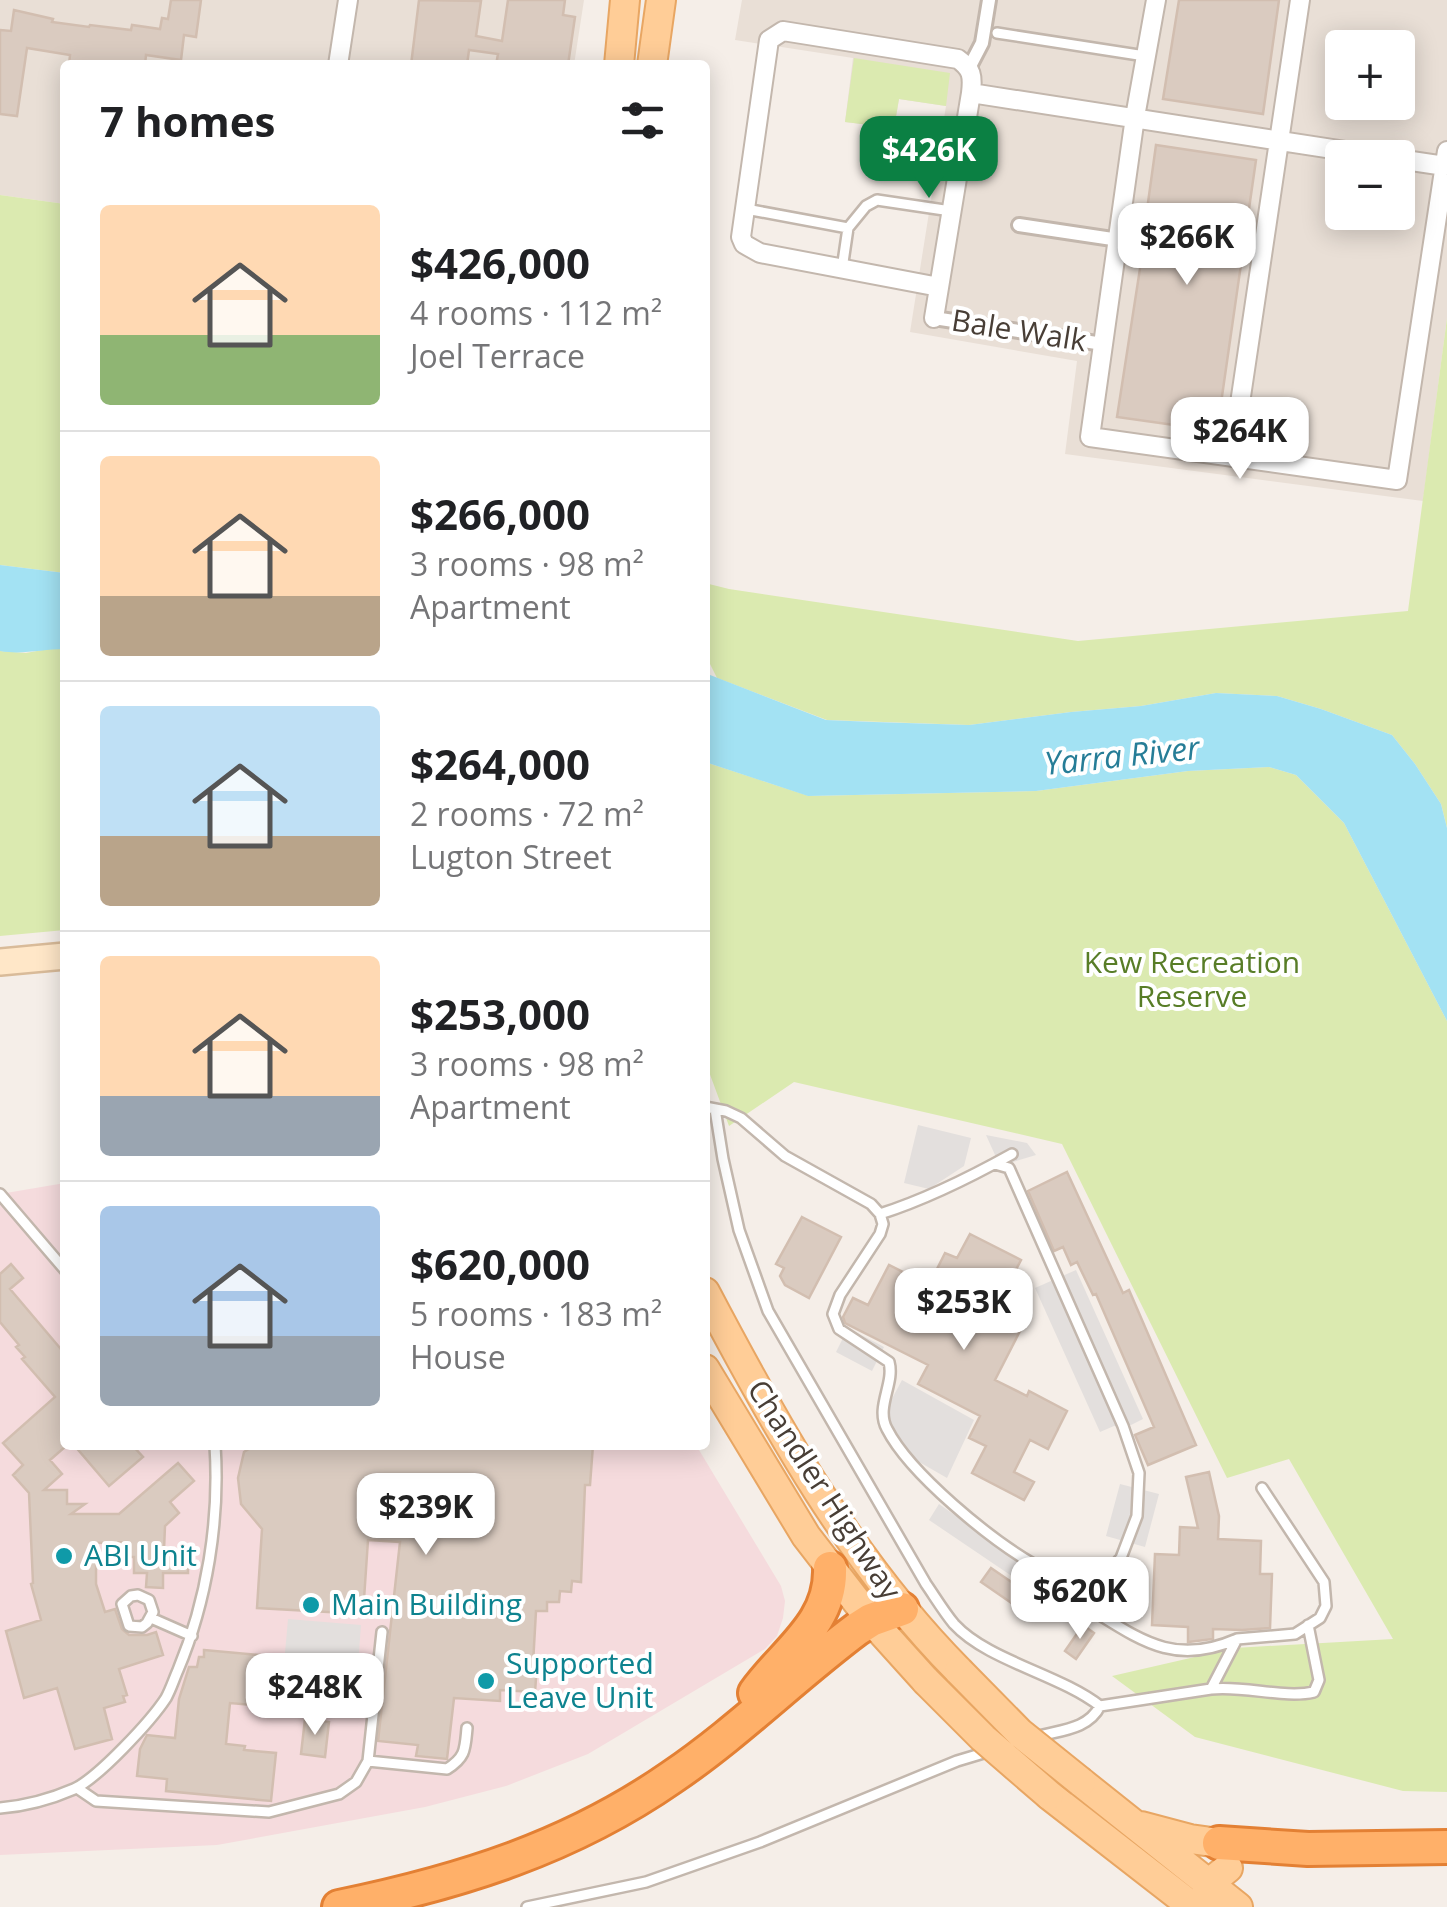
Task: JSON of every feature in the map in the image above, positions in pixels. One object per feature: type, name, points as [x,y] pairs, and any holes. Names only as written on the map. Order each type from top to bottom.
[{"type":"highway","points":[[723,1738],[822,1610],[831,1588],[830,1568]]},
{"type":"highway","points":[[339,1907],[462,1876],[559,1842],[606,1818],[655,1789],[886,1615]]},
{"type":"highway","points":[[1207,1885],[1308,1848],[1447,1847]]},
{"type":"main road","points":[[619,60],[625,0]]},
{"type":"main road","points":[[653,60],[661,0]]},
{"type":"main road","points":[[0,962],[60,956]]},
{"type":"main road","name":"Chandler Highway","points":[[710,1301],[926,1681],[983,1738],[1050,1795],[1207,1885]]},
{"type":"main road","name":"Chandler Highway","points":[[710,1377],[797,1522],[830,1568],[959,1671],[1020,1733],[1238,1907]]},
{"type":"main road","points":[[1135,1825],[1190,1839],[1207,1885]]},
{"type":"street","points":[[339,60],[348,0]]},
{"type":"street","points":[[969,68],[982,44],[989,0]]},
{"type":"street","points":[[1156,0],[1135,117],[1090,437],[1397,480],[1446,158],[1415,158]]},
{"type":"street","points":[[1232,457],[1300,0]]},
{"type":"street","points":[[934,318],[971,93],[969,68],[958,59],[783,31],[769,40],[740,236],[744,244],[760,254],[939,287]]},
{"type":"street","points":[[971,93],[1325,147]]},
{"type":"street","points":[[1019,225],[1119,240]]},
{"type":"street","name":"Bale Walk","points":[[934,318],[1104,344]]},
{"type":"lane","points":[[997,33],[1145,56]]},
{"type":"lane","points":[[842,269],[848,228],[866,206],[878,200],[951,212]]},
{"type":"lane","points":[[746,209],[848,228]]},
{"type":"lane","points":[[710,1110],[741,1118],[785,1156],[871,1204],[880,1214],[880,1234],[840,1295],[833,1314],[839,1329],[890,1362],[892,1371],[883,1404],[885,1427],[914,1467],[949,1502],[1036,1566],[1076,1579],[1102,1579],[1121,1558],[1138,1516],[1138,1473],[1122,1426],[1009,1168],[995,1164]]},
{"type":"lane","points":[[710,1114],[739,1230],[768,1311],[926,1584],[955,1625],[977,1642],[1082,1692],[1100,1706],[1230,1687],[1314,1692],[1320,1680],[1308,1626]]},
{"type":"lane","points":[[880,1214],[969,1179],[1012,1154]]},
{"type":"lane","points":[[2,1202],[60,1265]]},
{"type":"lane","points":[[0,1808],[21,1806],[77,1788],[123,1748],[166,1697],[192,1636],[209,1554],[218,1486],[216,1450]]},
{"type":"lane","points":[[1082,1604],[1158,1647],[1188,1652],[1236,1640],[1295,1634],[1308,1626],[1320,1618],[1326,1606],[1324,1582],[1262,1488]]},
{"type":"lane","points":[[152,1618],[192,1636]]},
{"type":"lane","points":[[77,1788],[96,1801],[269,1812],[339,1794],[356,1782],[368,1761],[382,1632]]},
{"type":"lane","points":[[1210,1689],[1236,1640]]},
{"type":"lane","points":[[527,1907],[646,1882],[760,1842],[957,1761],[1084,1725],[1096,1716],[1100,1706]]},
{"type":"lane","points":[[368,1761],[447,1769],[459,1762],[465,1752],[468,1728]]},
{"type":"shaded area","points":[[0,0],[584,0],[575,60],[60,60],[60,203],[0,195]]},
{"type":"shaded area","points":[[742,0],[1447,0],[1447,318],[1423,501],[1065,454],[1077,361],[910,332],[946,106],[899,99],[894,128],[845,122],[853,58],[735,40]]},
{"type":"shaded area","points":[[918,1125],[971,1138],[964,1166],[929,1189],[904,1183]]},
{"type":"shaded area","points":[[986,1135],[1027,1143],[1036,1155],[1000,1166]]},
{"type":"shaded area","points":[[60,1184],[60,1450],[699,1450],[781,1586],[785,1601],[777,1636],[765,1649],[588,1754],[506,1786],[425,1807],[217,1845],[0,1855],[0,1194]]},
{"type":"shaded area","points":[[1076,1270],[1143,1419],[1131,1425],[1100,1432],[1035,1288]]},
{"type":"shaded area","points":[[848,1328],[884,1347],[872,1371],[836,1352]]},
{"type":"shaded area","points":[[902,1380],[974,1420],[947,1478],[914,1459],[891,1424],[887,1408]]},
{"type":"shaded area","points":[[1120,1484],[1159,1494],[1145,1547],[1106,1536]]},
{"type":"shaded area","points":[[939,1504],[1047,1580],[1037,1593],[929,1520]]},
{"type":"shaded area","points":[[288,1619],[361,1625],[358,1666],[284,1664]]},
{"type":"green space","points":[[854,58],[950,73],[946,106],[899,99],[894,128],[845,122]]},
{"type":"green space","points":[[0,195],[60,203],[60,572],[0,565]]},
{"type":"green space","points":[[1447,318],[1447,828],[1441,804],[1392,735],[1277,696],[1216,693],[1141,706],[969,725],[827,720],[717,678],[710,664],[710,584],[1078,641],[1408,611]]},
{"type":"green space","points":[[60,649],[60,930],[0,936],[0,651]]},
{"type":"green space","name":"Kew Recreation Reserve","points":[[710,764],[809,796],[1036,791],[1188,771],[1269,767],[1296,775],[1344,823],[1447,1021],[1447,1792],[1403,1791],[1195,1737],[1112,1676],[1234,1648],[1393,1639],[1289,1459],[1227,1478],[1062,1144],[794,1082],[729,1126],[710,1075]]},
{"type":"water","points":[[0,565],[60,572],[60,649],[0,651]]},
{"type":"water","name":"Yarra River","points":[[710,675],[826,720],[969,725],[1141,706],[1216,693],[1277,696],[1321,709],[1392,735],[1441,804],[1447,828],[1447,1021],[1344,823],[1296,775],[1269,767],[1188,771],[1036,791],[808,796],[710,764]]},
{"type":"building","points":[[171,0],[201,0],[196,37],[184,35],[181,60],[146,55],[146,60],[70,60],[70,55],[27,48],[17,116],[0,114],[0,30],[11,31],[14,10],[53,19],[52,22],[131,30],[132,25],[160,29],[162,18],[168,19]]},
{"type":"building","points":[[419,0],[481,1],[476,36],[502,41],[508,0],[565,0],[563,15],[575,17],[569,60],[497,60],[498,54],[469,50],[468,60],[412,60]]},
{"type":"building","points":[[1179,0],[1279,0],[1263,114],[1163,99]]},
{"type":"building","points":[[1156,145],[1256,160],[1217,431],[1117,417]]},
{"type":"building","points":[[1067,1172],[1123,1293],[1129,1290],[1196,1445],[1148,1465],[1135,1435],[1154,1427],[1096,1294],[1093,1295],[1077,1262],[1071,1265],[1063,1247],[1054,1251],[1028,1191]]},
{"type":"building","points":[[802,1217],[841,1237],[809,1298],[785,1285],[780,1276],[784,1268],[776,1264]]},
{"type":"building","points":[[970,1234],[1021,1260],[1009,1283],[996,1276],[978,1310],[1020,1331],[995,1380],[1027,1396],[1029,1391],[1067,1411],[1048,1449],[1030,1440],[1014,1472],[1034,1482],[1024,1500],[972,1473],[986,1446],[969,1438],[980,1416],[918,1384],[928,1365],[845,1323],[843,1317],[853,1298],[868,1305],[889,1265],[929,1285],[945,1253],[957,1258]]},
{"type":"building","points":[[11,1264],[23,1278],[10,1289],[60,1348],[62,1450],[50,1460],[62,1474],[44,1490],[67,1490],[67,1504],[85,1504],[71,1514],[119,1514],[178,1463],[194,1481],[170,1502],[179,1513],[165,1526],[164,1550],[188,1550],[188,1573],[163,1573],[163,1588],[146,1587],[147,1573],[134,1573],[134,1557],[128,1557],[128,1542],[96,1543],[96,1584],[105,1612],[115,1609],[122,1629],[129,1635],[156,1632],[163,1655],[119,1669],[127,1695],[123,1696],[125,1702],[104,1708],[112,1739],[75,1749],[57,1688],[24,1698],[6,1631],[41,1620],[31,1584],[29,1493],[13,1475],[23,1465],[3,1443],[55,1397],[22,1359],[25,1357],[16,1347],[19,1345],[0,1322],[0,1274]]},
{"type":"building","points":[[78,1450],[137,1450],[143,1457],[109,1486]]},
{"type":"building","name":"Main Building","points":[[593,1450],[590,1485],[585,1485],[581,1582],[572,1581],[571,1592],[560,1591],[559,1602],[547,1602],[547,1611],[536,1611],[535,1692],[500,1690],[500,1701],[454,1698],[447,1759],[416,1756],[418,1745],[378,1741],[400,1542],[368,1540],[363,1614],[257,1608],[262,1529],[241,1504],[238,1478],[244,1452]]},
{"type":"building","points":[[1209,1472],[1219,1516],[1218,1539],[1261,1541],[1260,1574],[1272,1574],[1270,1628],[1213,1629],[1213,1639],[1188,1642],[1188,1627],[1152,1625],[1155,1554],[1179,1555],[1180,1527],[1198,1528],[1186,1477]]},
{"type":"building","points":[[991,1568],[1036,1599],[1026,1613],[981,1582]]},
{"type":"building","points":[[1083,1625],[1094,1633],[1076,1659],[1065,1651]]},
{"type":"building","points":[[204,1650],[280,1657],[278,1673],[301,1675],[298,1709],[230,1703],[226,1744],[276,1753],[271,1801],[166,1791],[167,1779],[137,1776],[140,1749],[147,1735],[175,1738],[179,1699],[189,1667],[197,1667]]},
{"type":"building","points":[[305,1719],[329,1722],[325,1757],[301,1754]]},
{"type":"place","name":"ABI Unit","points":[[64,1556]]},
{"type":"place","name":"Main Building","points":[[311,1605]]},
{"type":"place","name":"Supported Leave Unit","points":[[486,1681]]}]
